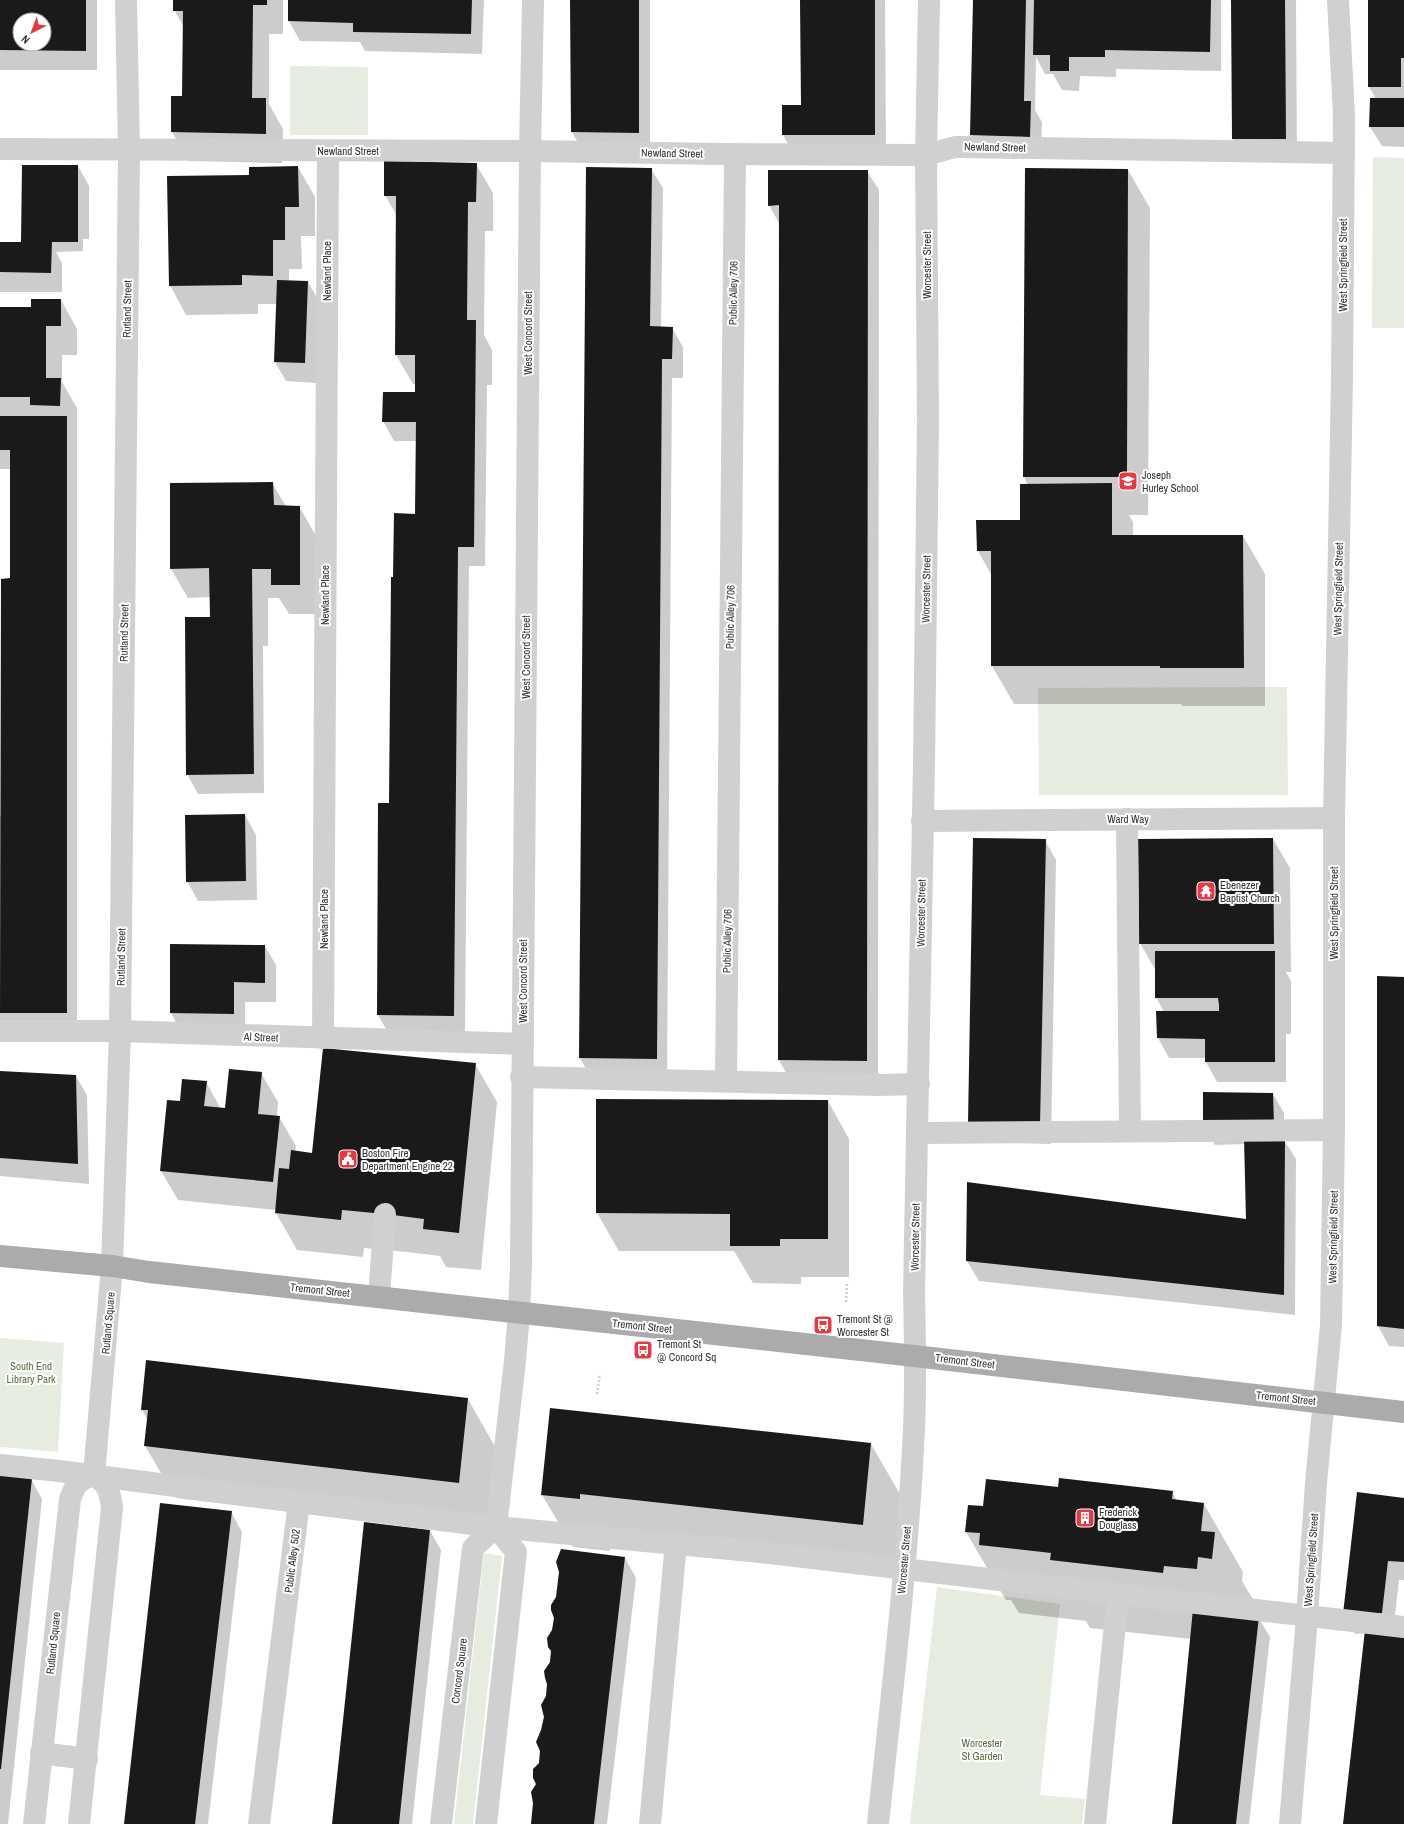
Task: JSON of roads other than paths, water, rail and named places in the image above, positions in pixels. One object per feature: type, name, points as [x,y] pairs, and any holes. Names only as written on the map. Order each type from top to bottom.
[{"type":"main road","name":"Tremont Street","points":[[0,1256],[112,1266],[149,1272],[379,1296],[519,1313],[916,1355],[1404,1412]]},
{"type":"street","name":"Rutland Street","points":[[112,1266],[120,1031],[129,150],[126,0]]},
{"type":"street","name":"West Concord Street","points":[[519,1313],[521,1241],[521,1077],[523,1044],[532,0]]},
{"type":"street","name":"Worcester Street","points":[[878,1824],[904,1568],[914,1428],[916,1355],[914,1292],[919,1084],[928,420],[926,155],[929,0]]},
{"type":"street","name":"West Springfield Street","points":[[1290,1824],[1308,1617],[1316,1483],[1331,1325],[1334,1130],[1334,818],[1342,377],[1344,153],[1344,116],[1338,0]]},
{"type":"street","name":"Newland Street","points":[[0,149],[530,151],[926,155],[954,147],[1344,153]]},
{"type":"street","name":"Newland Place","points":[[323,1038],[328,151]]},
{"type":"street","name":"Public Alley 706","points":[[726,1080],[735,154]]},
{"type":"street","name":"Ward Way","points":[[922,821],[1334,818]]},
{"type":"street","points":[[1127,819],[1130,1132]]},
{"type":"street","name":"Al Street","points":[[0,1031],[120,1031],[523,1044]]},
{"type":"street","points":[[521,1077],[919,1084]]},
{"type":"street","points":[[918,1133],[1334,1130]]},
{"type":"street","points":[[379,1296],[385,1214]]},
{"type":"street","name":"Rutland Square","points":[[34,1824],[70,1499],[73,1490],[82,1478],[94,1475],[112,1266]]},
{"type":"street","points":[[486,1824],[516,1552],[496,1527],[519,1313]]},
{"type":"street","points":[[0,1465],[94,1475],[496,1527],[676,1543],[904,1568],[1308,1617],[1404,1627]]},
{"type":"street","points":[[79,1824],[87,1759],[112,1508],[111,1495],[105,1482],[94,1475]]},
{"type":"street","name":"Public Alley 502","points":[[259,1824],[299,1502]]},
{"type":"street","name":"Concord Square","points":[[441,1824],[473,1548],[496,1527]]},
{"type":"street","points":[[650,1824],[676,1543]]},
{"type":"street","points":[[1095,1824],[1118,1594]]},
{"type":"street","points":[[41,1753],[87,1759]]},
{"type":"place","name":"Joseph Hurley School","points":[[1128,481]]},
{"type":"place","name":"Ebenezer Baptist Church","points":[[1206,891]]},
{"type":"place","name":"Boston Fire Department Engine 22","points":[[348,1159]]},
{"type":"place","name":"Tremont St @ Worcester St","points":[[823,1325]]},
{"type":"place","name":"Tremont St @ Concord Sq","points":[[643,1350]]},
{"type":"place","name":"Frederick Douglass","points":[[1085,1518]]},
{"type":"park label","name":"South End Library Park","points":[[31,1372]]},
{"type":"park label","name":"Worcester St Garden","points":[[982,1749]]}]
